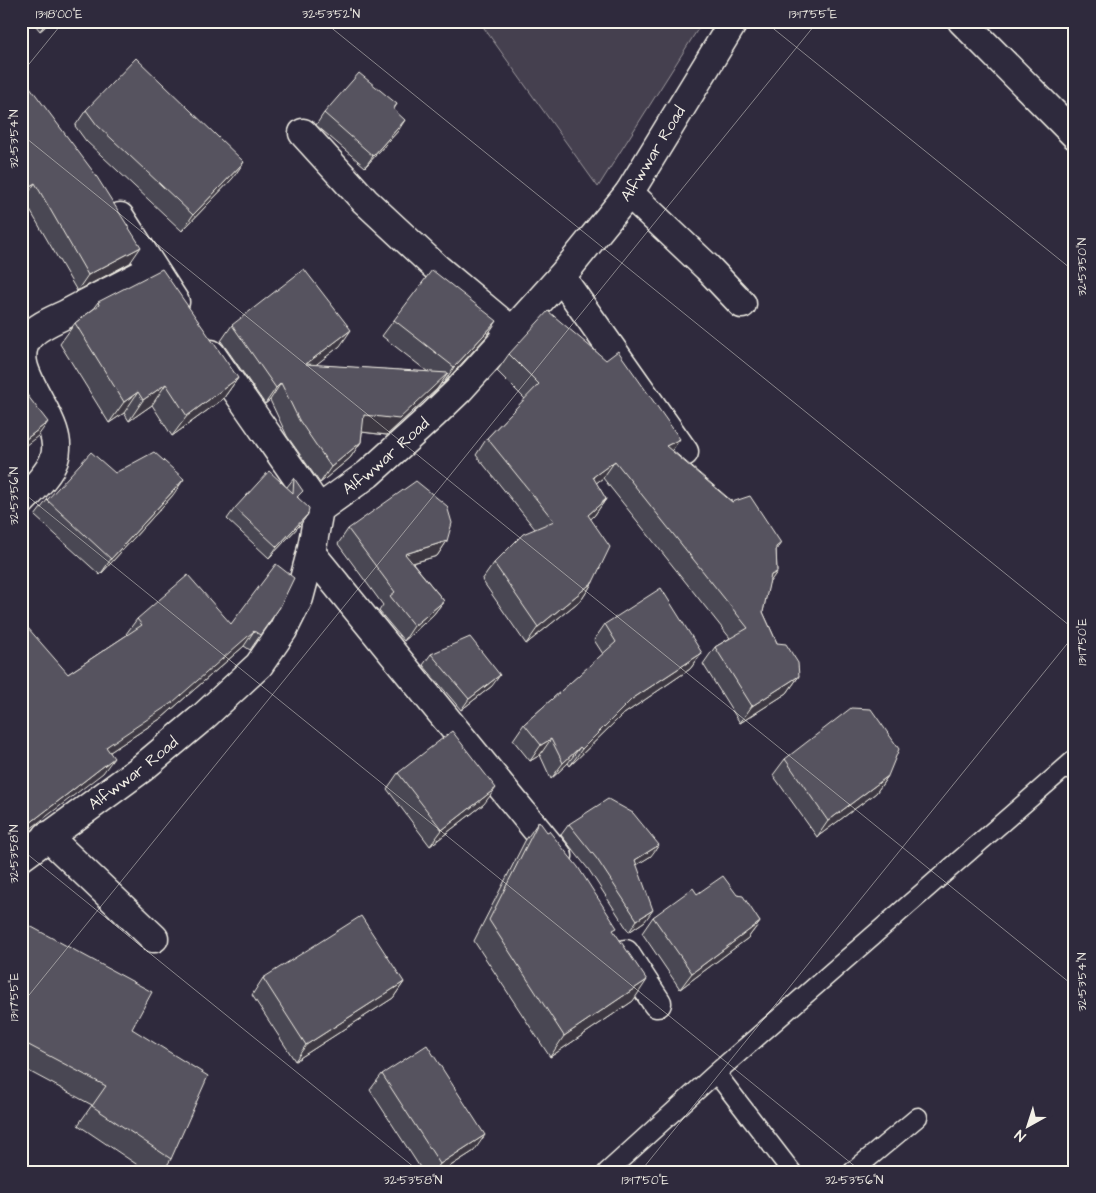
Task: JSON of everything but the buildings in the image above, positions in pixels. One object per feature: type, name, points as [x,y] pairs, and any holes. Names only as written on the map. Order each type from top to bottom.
[{"type":"street","name":"Alfwwar Road","points":[[21,857],[47,836],[141,769],[203,717],[259,665],[283,630],[295,606],[311,554],[319,509],[368,474],[433,415],[458,391],[561,277],[629,193],[734,21]]},
{"type":"street","points":[[962,21],[1075,135]]},
{"type":"street","points":[[303,133],[372,207],[438,269],[512,330]]},
{"type":"street","points":[[629,193],[707,266],[742,304]]},
{"type":"street","points":[[107,197],[152,269],[319,509]]},
{"type":"street","points":[[21,502],[53,461],[57,446],[50,420],[22,366],[22,349],[29,336],[54,320],[152,269]]},
{"type":"street","points":[[561,277],[684,452]]},
{"type":"street","points":[[311,554],[458,731],[576,879]]},
{"type":"street","points":[[47,836],[154,938]]},
{"type":"street","points":[[614,937],[657,1003]]},
{"type":"lane","points":[[607,1172],[716,1073],[1075,759]]},
{"type":"lane","points":[[716,1073],[792,1172]]},
{"type":"lane","points":[[852,1172],[918,1117]]},
{"type":"shaded area","points":[[479,21],[703,21],[598,187]]}]
